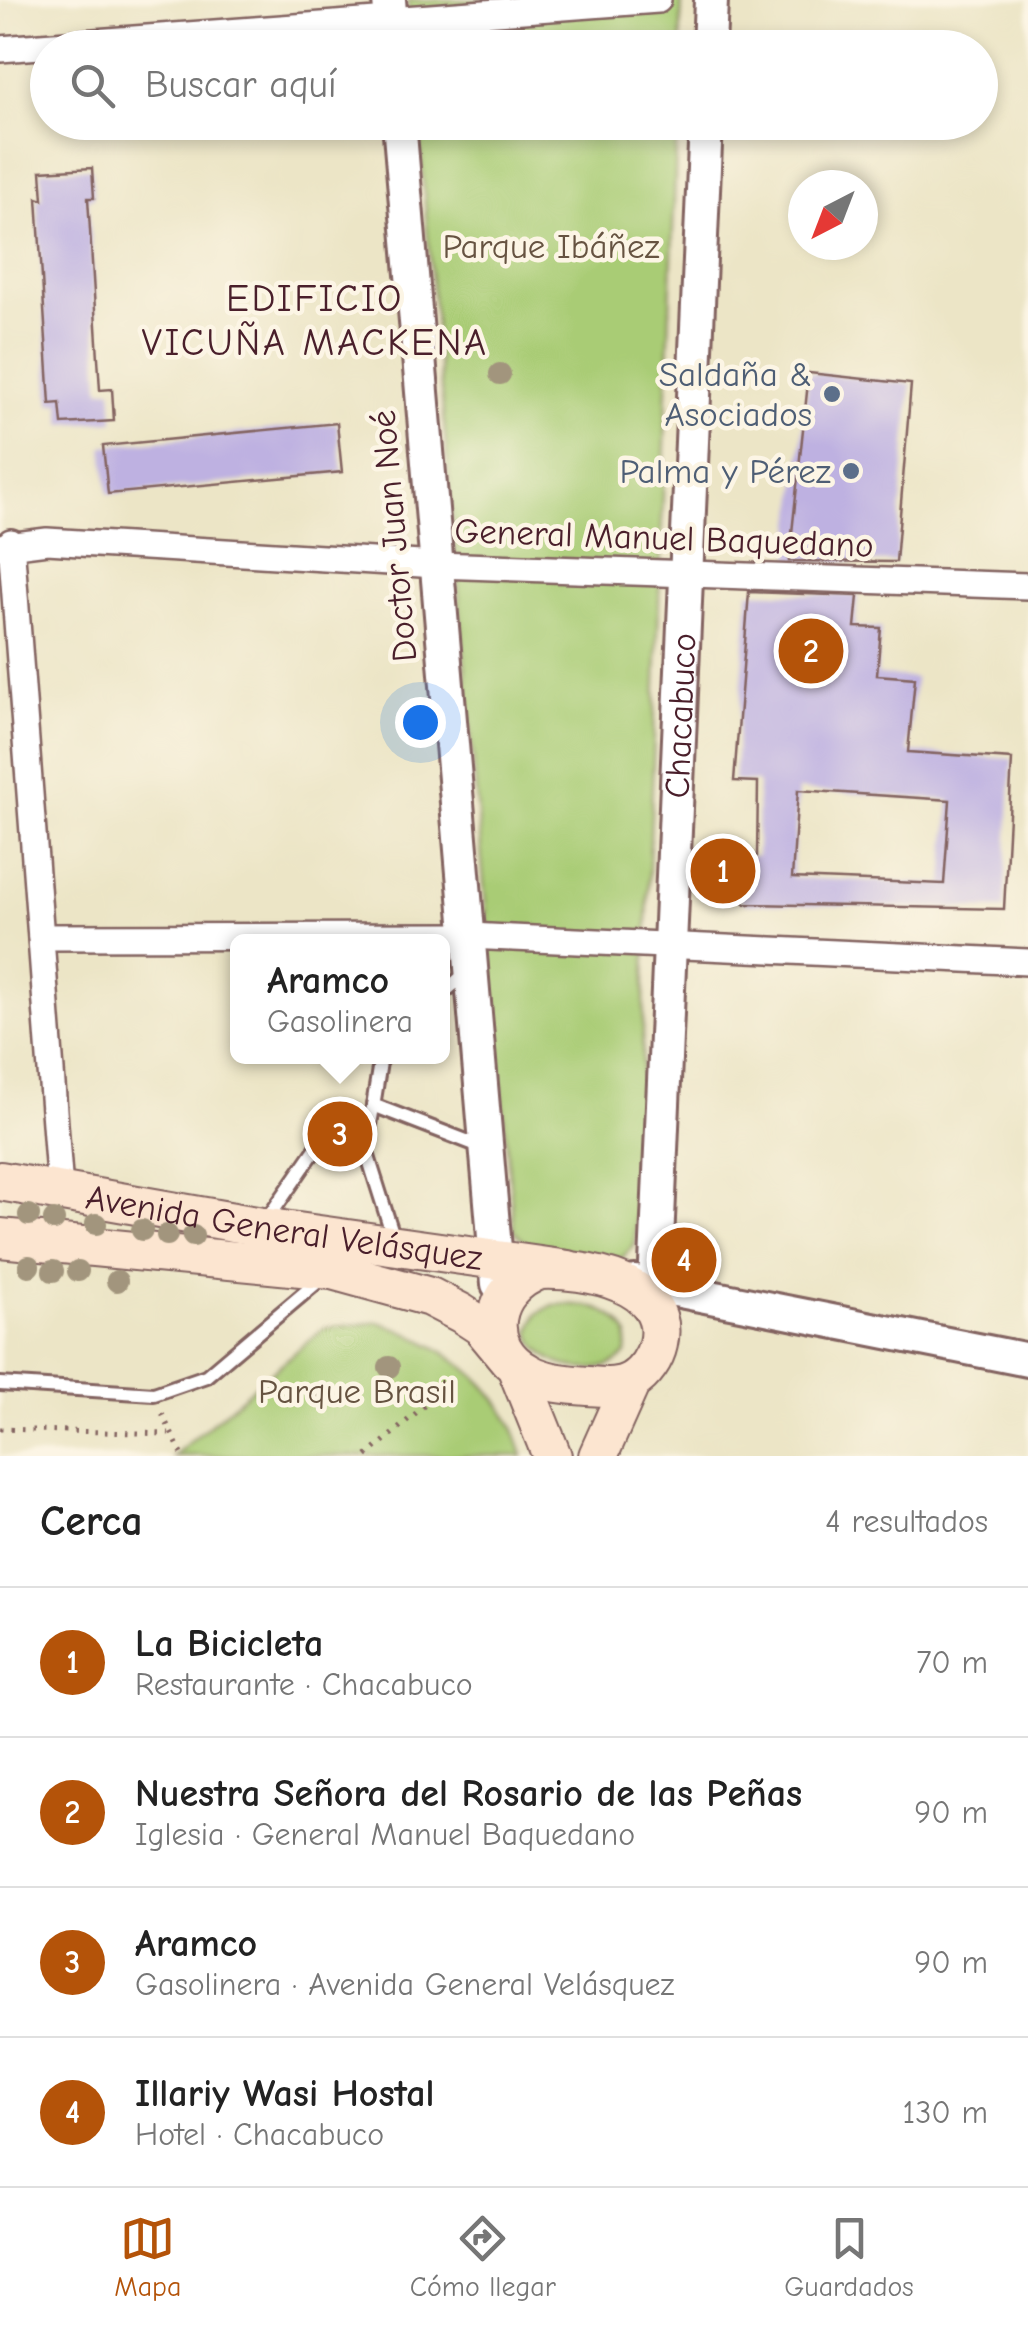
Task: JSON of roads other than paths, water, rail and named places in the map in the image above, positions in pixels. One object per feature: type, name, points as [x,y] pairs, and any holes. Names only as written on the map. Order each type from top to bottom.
[{"type":"main road","name":"Avenida General Velásquez","points":[[0,1181],[262,1227],[584,1273]]},
{"type":"main road","name":"Avenida General Velásquez","points":[[0,1238],[332,1270],[430,1297],[462,1312],[481,1326],[513,1362]]},
{"type":"main road","points":[[552,1456],[496,1330],[500,1302],[527,1275],[584,1273],[654,1298],[660,1324],[658,1348],[652,1361],[631,1382],[601,1453]]},
{"type":"main road","points":[[513,1362],[537,1378],[563,1384],[618,1387],[631,1382]]},
{"type":"street","points":[[275,30],[658,0]]},
{"type":"street","points":[[710,30],[711,0]]},
{"type":"street","points":[[0,49],[30,47]]},
{"type":"street","name":"Doctor Juan Noé","points":[[401,140],[500,1302]]},
{"type":"street","name":"Chacabuco","points":[[654,1298],[705,140]]},
{"type":"street","points":[[5,545],[60,1190]]},
{"type":"street","name":"General Manuel Baquedano","points":[[5,545],[1028,586]]},
{"type":"street","points":[[450,936],[1028,962]]},
{"type":"street","points":[[41,937],[230,937]]},
{"type":"street","points":[[654,1298],[1028,1360]]},
{"type":"lane","points":[[450,987],[471,969]]},
{"type":"lane","points":[[379,1064],[366,1150],[396,1246]]},
{"type":"lane","points":[[373,1104],[487,1148]]},
{"type":"lane","points":[[262,1227],[317,1147],[366,1150]]},
{"type":"lane","points":[[0,1384],[154,1394],[206,1376],[332,1270]]},
{"type":"place","name":"Saldaña & Asociados","points":[[832,394]]},
{"type":"place","name":"Palma y Pérez","points":[[851,471]]},
{"type":"place","name":"Nuestra Señora del Rosario de las Peñas","points":[[811,651]]},
{"type":"place","name":"La Bicicleta","points":[[723,871]]},
{"type":"place","name":"Aramco","points":[[340,1134]]},
{"type":"place","name":"Illariy Wasi Hostal","points":[[684,1260]]},
{"type":"district","name":"EDIFICIO VICUÑA MACKENA","points":[[315,321]]},
{"type":"park label","name":"Parque Ibáñez","points":[[551,246]]},
{"type":"park label","name":"Parque Brasil","points":[[357,1391]]}]
